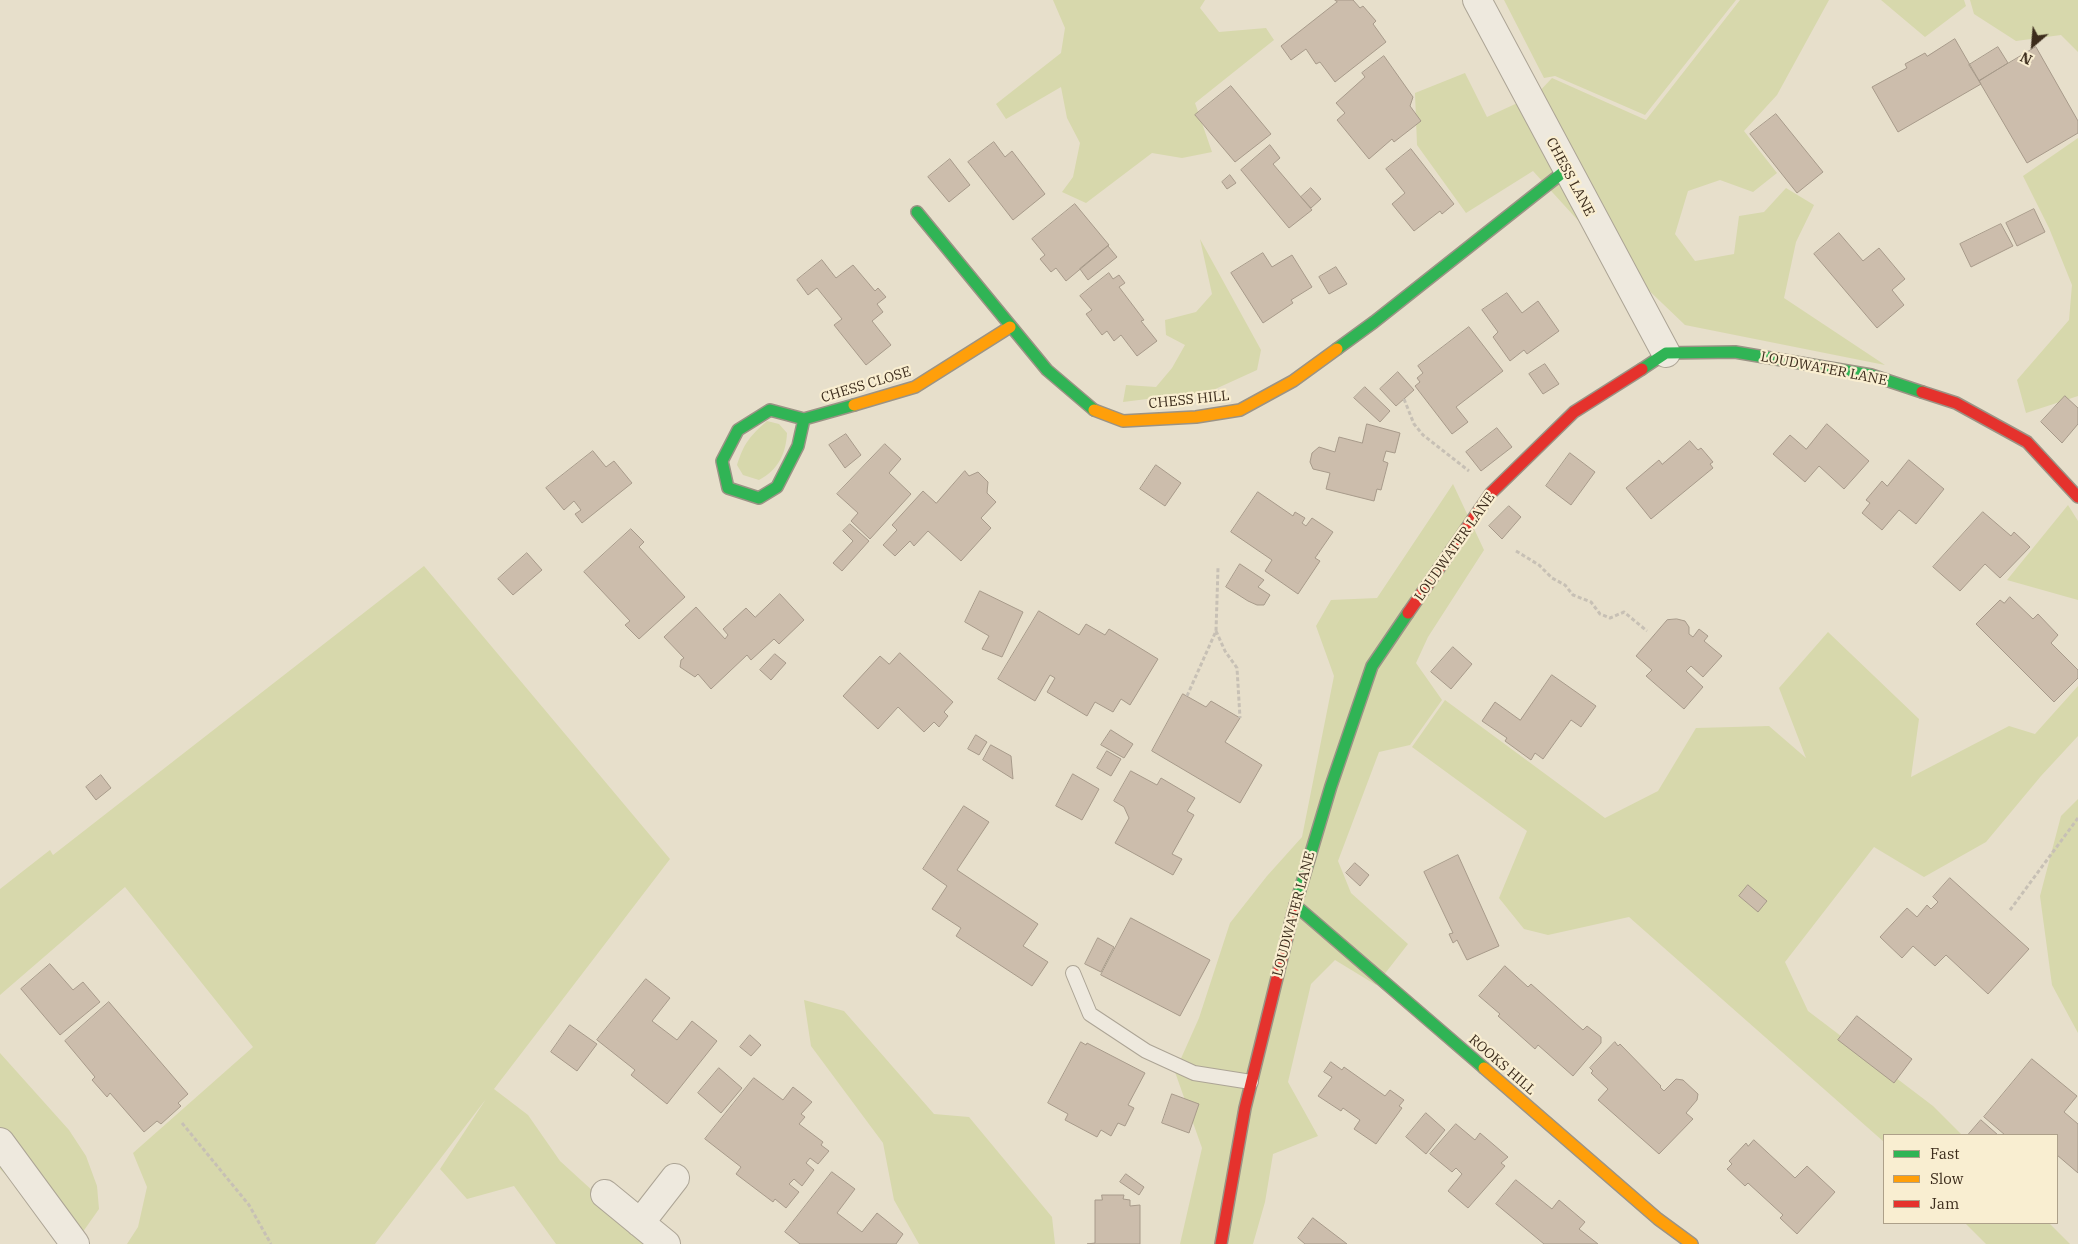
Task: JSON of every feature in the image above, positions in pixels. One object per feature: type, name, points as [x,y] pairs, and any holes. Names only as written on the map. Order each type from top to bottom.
[{"type":"street","name":"CHESS LANE","points":[[1477,0],[1566,170],[1666,353]]},
{"type":"street","name":"CHESS HILL","points":[[917,212],[1046,370],[1092,409],[1123,421],[1196,417],[1240,410],[1293,381],[1374,322],[1566,170]]},
{"type":"street","name":"CHESS CLOSE","points":[[804,419],[915,388],[1010,327]]},
{"type":"street","name":"LOUDWATER LANE","points":[[1221,1244],[1245,1108],[1295,905],[1331,786],[1372,666],[1491,493],[1574,412],[1666,353],[1735,352],[1871,375],[1956,403],[2027,442],[2078,498]]},
{"type":"street","points":[[770,410],[804,419],[798,446],[777,487],[759,498],[728,488],[722,461],[738,430],[770,410]]},
{"type":"street","name":"ROOKS HILL","points":[[1295,905],[1658,1219],[1692,1244]]},
{"type":"street","points":[[0,1142],[75,1244]]},
{"type":"street","points":[[640,1223],[675,1178]]},
{"type":"street","points":[[605,1194],[666,1244]]},
{"type":"lane","points":[[1074,973],[1090,1014],[1146,1051],[1194,1073],[1251,1082]]},
{"type":"path","points":[[1404,399],[1414,424],[1423,435],[1470,472]]},
{"type":"path","points":[[1516,551],[1539,565],[1552,578],[1565,585],[1573,594],[1591,602],[1600,614],[1610,618],[1624,612],[1648,631]]},
{"type":"path","points":[[1187,696],[1216,631],[1218,568]]},
{"type":"path","points":[[1216,631],[1225,651],[1237,668],[1240,718]]},
{"type":"path","points":[[2010,910],[2078,818]]},
{"type":"path","points":[[182,1123],[249,1204],[271,1244]]},
{"type":"green space","points":[[1053,0],[1205,0],[1200,8],[1219,32],[1266,28],[1274,40],[1195,103],[1212,152],[1182,158],[1152,153],[1086,203],[1062,192],[1073,177],[1080,143],[1067,118],[1061,87],[1006,119],[996,104],[1061,53],[1065,28]]},
{"type":"green space","points":[[1504,0],[1736,0],[1645,115],[1555,76],[1544,78]]},
{"type":"green space","points":[[1740,0],[1829,0],[1777,95],[1744,131],[1777,173],[1753,192],[1720,180],[1688,191],[1675,234],[1695,261],[1734,254],[1739,216],[1764,212],[1786,188],[1814,205],[1796,242],[1784,298],[1885,365],[1685,325],[1594,238],[1533,171],[1466,213],[1417,145],[1415,93],[1465,73],[1487,117],[1537,94],[1552,78],[1646,120]]},
{"type":"green space","points":[[1881,0],[1964,0],[1966,6],[1925,37]]},
{"type":"green space","points":[[1970,0],[2078,0],[2078,52],[2061,35],[2016,41],[1974,14]]},
{"type":"green space","points":[[2078,138],[2078,396],[2026,413],[2017,380],[2069,320],[2072,285],[2049,228],[2023,176]]},
{"type":"green space","points":[[1200,239],[1261,350],[1257,370],[1211,391],[1123,402],[1126,385],[1156,387],[1172,368],[1185,345],[1166,335],[1165,320],[1196,312],[1212,294]]},
{"type":"green space","points":[[767,421],[779,424],[787,433],[786,441],[780,461],[766,476],[759,480],[743,475],[737,465],[748,440]]},
{"type":"green space","points":[[1453,484],[1484,550],[1428,637],[1416,663],[1442,700],[1410,745],[1379,752],[1338,861],[1351,893],[1408,944],[1376,985],[1335,960],[1311,984],[1288,1082],[1318,1136],[1273,1154],[1265,1202],[1253,1244],[1180,1244],[1202,1148],[1175,1072],[1199,1018],[1230,923],[1267,876],[1302,837],[1334,676],[1316,626],[1331,600],[1377,598]]},
{"type":"green space","points":[[2068,505],[2078,521],[2078,600],[2007,580]]},
{"type":"green space","points":[[424,566],[670,859],[494,1089],[528,1115],[560,1161],[651,1244],[556,1244],[514,1186],[467,1199],[440,1169],[486,1099],[375,1244],[127,1244],[138,1227],[147,1187],[133,1153],[253,1047],[125,887],[0,995],[0,889],[50,850],[53,855]]},
{"type":"green space","points":[[1828,632],[1919,719],[1911,777],[2009,726],[2035,734],[2078,686],[2078,736],[2041,776],[1986,842],[1924,877],[1874,847],[1785,962],[1808,1011],[1933,1106],[1961,1134],[1883,1134],[1883,1141],[1629,917],[1548,935],[1524,929],[1499,898],[1527,831],[1412,747],[1445,700],[1605,818],[1658,791],[1696,728],[1769,726],[1806,758],[1779,688]]},
{"type":"green space","points":[[2078,799],[2078,1033],[2052,985],[2040,896],[2061,816]]},
{"type":"green space","points":[[804,1000],[844,1011],[934,1114],[969,1117],[1052,1217],[1055,1244],[919,1244],[894,1200],[883,1143],[811,1046]]},
{"type":"green space","points":[[0,1053],[69,1130],[86,1156],[97,1186],[99,1209],[80,1236],[52,1221],[0,1169]]},
{"type":"green space","points":[[1966,1224],[2050,1224],[2070,1244],[1986,1244]]},
{"type":"building","points":[[1335,0],[1353,0],[1360,8],[1363,6],[1376,21],[1373,24],[1386,42],[1335,82],[1320,62],[1316,64],[1306,49],[1291,60],[1281,46],[1337,2]]},
{"type":"building","points":[[1955,39],[1981,84],[1898,132],[1872,87],[1907,68],[1905,64],[1925,53],[1927,56]]},
{"type":"building","points":[[1998,47],[2008,63],[1979,81],[1969,65]]},
{"type":"building","points":[[2036,47],[2078,121],[2078,133],[2027,163],[1979,81]]},
{"type":"building","points":[[1384,56],[1413,97],[1410,106],[1421,121],[1394,142],[1392,139],[1369,159],[1337,120],[1345,113],[1336,103],[1365,77],[1362,73]]},
{"type":"building","points":[[1231,86],[1271,134],[1235,162],[1195,115]]},
{"type":"building","points":[[1776,114],[1823,172],[1797,193],[1750,134]]},
{"type":"building","points":[[994,142],[1005,157],[1012,151],[1045,194],[1013,220],[968,162]]},
{"type":"building","points":[[1270,145],[1280,158],[1273,164],[1312,210],[1289,228],[1241,170]]},
{"type":"building","points":[[1411,149],[1454,204],[1442,214],[1440,211],[1414,231],[1392,204],[1405,193],[1386,169]]},
{"type":"building","points":[[950,159],[970,185],[949,202],[928,177]]},
{"type":"building","points":[[1230,175],[1236,183],[1227,189],[1222,182]]},
{"type":"building","points":[[1311,188],[1321,199],[1311,208],[1301,197]]},
{"type":"building","points":[[1075,204],[1109,245],[1066,281],[1056,268],[1051,272],[1040,259],[1045,255],[1032,239]]},
{"type":"building","points":[[2034,209],[2045,232],[2017,246],[2006,223]]},
{"type":"building","points":[[2001,224],[2013,246],[1971,267],[1960,244]]},
{"type":"building","points":[[1839,233],[1863,261],[1879,248],[1905,279],[1892,290],[1904,305],[1877,328],[1814,254]]},
{"type":"building","points":[[1108,246],[1117,257],[1088,280],[1080,269]]},
{"type":"building","points":[[1263,253],[1272,267],[1292,255],[1312,287],[1291,300],[1293,303],[1263,323],[1231,273]]},
{"type":"building","points":[[822,260],[836,278],[853,265],[875,291],[878,288],[886,297],[877,304],[883,312],[872,321],[891,345],[866,365],[834,325],[842,319],[817,288],[808,295],[797,280]]},
{"type":"building","points":[[1336,267],[1347,284],[1329,294],[1319,277]]},
{"type":"building","points":[[1109,273],[1113,279],[1119,275],[1125,283],[1119,287],[1144,320],[1141,321],[1157,341],[1137,356],[1121,335],[1114,341],[1107,331],[1102,335],[1086,314],[1092,310],[1080,296]]},
{"type":"building","points":[[1507,293],[1522,313],[1538,301],[1559,331],[1527,354],[1524,350],[1510,361],[1493,337],[1498,332],[1482,310]]},
{"type":"building","points":[[1469,327],[1503,371],[1456,407],[1468,422],[1452,434],[1415,386],[1420,382],[1417,378],[1423,373],[1418,366]]},
{"type":"building","points":[[1545,364],[1559,384],[1543,394],[1529,374]]},
{"type":"building","points":[[1398,372],[1414,390],[1396,406],[1380,389]]},
{"type":"building","points":[[1365,387],[1390,411],[1380,422],[1354,398]]},
{"type":"building","points":[[2065,396],[2078,408],[2078,424],[2062,443],[2041,422]]},
{"type":"building","points":[[1367,424],[1400,433],[1395,453],[1386,451],[1383,461],[1388,463],[1381,490],[1377,489],[1374,501],[1326,489],[1330,473],[1313,469],[1310,462],[1312,453],[1319,447],[1335,452],[1339,437],[1362,443]]},
{"type":"building","points":[[1827,424],[1869,461],[1844,489],[1819,466],[1805,482],[1773,454],[1790,435],[1806,449]]},
{"type":"building","points":[[1497,428],[1512,447],[1481,471],[1466,452]]},
{"type":"building","points":[[846,434],[861,455],[845,468],[829,445]]},
{"type":"building","points":[[1690,441],[1698,450],[1701,448],[1713,462],[1710,464],[1713,468],[1651,519],[1626,488],[1659,460],[1662,464]]},
{"type":"building","points":[[885,444],[901,459],[889,473],[911,494],[870,539],[851,521],[858,513],[837,494]]},
{"type":"building","points":[[593,451],[606,467],[614,461],[632,483],[582,523],[575,514],[581,510],[574,501],[564,510],[546,488]]},
{"type":"building","points":[[1570,453],[1595,472],[1571,505],[1546,486]]},
{"type":"building","points":[[1909,460],[1944,489],[1916,524],[1899,510],[1882,530],[1862,513],[1870,503],[1866,500],[1882,481],[1887,486]]},
{"type":"building","points":[[1156,465],[1181,483],[1165,506],[1140,489]]},
{"type":"building","points":[[965,471],[969,476],[978,472],[988,482],[987,493],[996,502],[981,518],[991,528],[961,561],[928,531],[914,546],[910,541],[895,556],[883,545],[897,530],[892,525],[923,491],[936,503]]},
{"type":"building","points":[[1258,492],[1293,516],[1295,512],[1305,518],[1302,523],[1306,526],[1312,518],[1333,532],[1315,558],[1320,561],[1298,594],[1265,571],[1272,560],[1231,532]]},
{"type":"building","points":[[1509,506],[1521,517],[1502,539],[1489,526]]},
{"type":"building","points":[[1983,512],[2011,536],[2014,532],[2030,547],[2000,578],[1985,564],[1960,591],[1933,567]]},
{"type":"building","points":[[850,524],[869,541],[842,571],[833,563],[853,541],[843,531]]},
{"type":"building","points":[[631,529],[644,542],[639,547],[685,597],[639,639],[625,625],[630,621],[584,572]]},
{"type":"building","points":[[527,553],[542,570],[513,595],[498,579]]},
{"type":"building","points":[[1240,564],[1264,580],[1258,587],[1270,595],[1264,605],[1257,605],[1248,601],[1226,587]]},
{"type":"building","points":[[980,591],[1023,612],[1002,657],[982,649],[989,636],[965,622]]},
{"type":"building","points":[[780,594],[804,620],[779,644],[774,639],[751,660],[747,655],[711,689],[698,674],[695,677],[680,667],[681,660],[684,658],[664,637],[696,607],[725,639],[728,635],[723,629],[746,608],[755,617]]},
{"type":"building","points":[[2010,597],[2033,619],[2038,614],[2058,635],[2051,643],[2078,670],[2078,678],[2054,702],[1976,624],[2000,600],[2004,603]]},
{"type":"building","points":[[1039,611],[1079,635],[1086,624],[1105,635],[1109,629],[1158,659],[1130,705],[1121,699],[1113,712],[1095,702],[1087,716],[1047,692],[1055,678],[1050,675],[1035,701],[998,679]]},
{"type":"building","points":[[1677,619],[1685,621],[1689,627],[1689,634],[1693,637],[1699,629],[1708,636],[1704,641],[1722,656],[1703,677],[1691,666],[1686,671],[1703,687],[1684,709],[1646,676],[1652,670],[1636,656],[1667,620]]},
{"type":"building","points":[[1453,647],[1472,664],[1451,689],[1431,672]]},
{"type":"building","points":[[900,653],[953,702],[944,712],[948,716],[939,727],[934,722],[924,732],[898,707],[878,729],[843,696],[880,656],[889,664]]},
{"type":"building","points":[[775,654],[786,663],[771,680],[760,670]]},
{"type":"building","points":[[1552,675],[1596,706],[1581,727],[1571,720],[1543,759],[1535,753],[1531,760],[1505,741],[1507,738],[1482,721],[1495,702],[1520,720]]},
{"type":"building","points":[[1183,694],[1206,707],[1211,701],[1240,718],[1225,742],[1262,765],[1240,803],[1152,751]]},
{"type":"building","points":[[1111,730],[1133,744],[1124,758],[1101,745]]},
{"type":"building","points":[[976,735],[987,742],[979,755],[968,749]]},
{"type":"building","points":[[991,745],[1011,756],[1013,779],[983,760]]},
{"type":"building","points":[[1107,751],[1121,759],[1111,776],[1097,768]]},
{"type":"building","points":[[1131,771],[1157,785],[1161,778],[1195,798],[1187,811],[1194,815],[1172,854],[1182,859],[1173,875],[1115,843],[1129,818],[1124,807],[1114,801]]},
{"type":"building","points":[[1073,774],[1099,789],[1082,820],[1056,806]]},
{"type":"building","points":[[101,775],[111,788],[96,800],[86,787]]},
{"type":"building","points":[[964,806],[989,822],[957,870],[1038,924],[1023,946],[1048,962],[1032,986],[956,936],[961,928],[932,909],[947,886],[923,869]]},
{"type":"building","points":[[1458,855],[1499,946],[1467,960],[1457,940],[1453,943],[1449,934],[1453,933],[1424,872]]},
{"type":"building","points":[[1355,863],[1369,875],[1360,886],[1346,873]]},
{"type":"building","points":[[1950,878],[2029,949],[1988,994],[1946,955],[1935,966],[1913,946],[1902,958],[1880,937],[1907,908],[1917,917],[1927,905],[1931,909],[1938,902],[1933,897]]},
{"type":"building","points":[[1748,885],[1767,901],[1758,912],[1739,896]]},
{"type":"building","points":[[1131,918],[1210,960],[1180,1016],[1101,975]]},
{"type":"building","points":[[1098,938],[1114,947],[1101,972],[1085,964]]},
{"type":"building","points":[[50,964],[73,990],[83,982],[100,1002],[60,1035],[21,989]]},
{"type":"building","points":[[1505,966],[1528,987],[1531,984],[1583,1030],[1587,1026],[1601,1037],[1601,1043],[1573,1076],[1538,1045],[1535,1049],[1479,996]]},
{"type":"building","points":[[646,979],[670,998],[652,1021],[677,1040],[692,1021],[717,1041],[667,1104],[631,1075],[635,1070],[597,1040]]},
{"type":"building","points":[[109,1002],[188,1094],[178,1103],[181,1106],[161,1124],[157,1121],[144,1132],[110,1093],[107,1097],[92,1080],[95,1077],[65,1041]]},
{"type":"building","points":[[1857,1016],[1912,1059],[1894,1083],[1838,1040]]},
{"type":"building","points":[[570,1025],[597,1044],[577,1071],[551,1052]]},
{"type":"building","points":[[750,1035],[761,1045],[751,1056],[740,1047]]},
{"type":"building","points":[[1081,1042],[1086,1045],[1087,1043],[1145,1073],[1128,1105],[1134,1108],[1125,1126],[1118,1123],[1111,1136],[1101,1130],[1097,1137],[1065,1120],[1068,1114],[1048,1103]]},
{"type":"building","points":[[1615,1042],[1618,1046],[1620,1044],[1664,1091],[1676,1079],[1683,1080],[1698,1094],[1697,1100],[1686,1113],[1693,1119],[1659,1154],[1598,1100],[1608,1089],[1591,1073],[1593,1071],[1590,1068]]},
{"type":"building","points":[[2032,1059],[2077,1096],[2064,1112],[2078,1124],[2078,1173],[2058,1156],[2058,1134],[2004,1134],[1984,1117]]},
{"type":"building","points":[[1331,1062],[1342,1070],[1344,1067],[1385,1096],[1390,1090],[1404,1100],[1399,1106],[1402,1108],[1376,1144],[1354,1129],[1360,1120],[1343,1108],[1341,1111],[1318,1096],[1332,1077],[1324,1072]]},
{"type":"building","points":[[719,1068],[742,1088],[721,1113],[698,1093]]},
{"type":"building","points":[[754,1078],[783,1100],[793,1087],[812,1102],[801,1114],[805,1117],[799,1124],[823,1142],[821,1145],[829,1151],[818,1164],[810,1158],[806,1163],[814,1170],[802,1186],[794,1179],[789,1184],[799,1192],[786,1208],[775,1199],[773,1202],[736,1174],[741,1167],[705,1139]]},
{"type":"building","points":[[1172,1094],[1199,1104],[1189,1133],[1162,1123]]},
{"type":"building","points":[[1426,1113],[1445,1130],[1426,1154],[1406,1137]]},
{"type":"building","points":[[1981,1120],[1997,1134],[1969,1134]]},
{"type":"building","points":[[1456,1124],[1475,1140],[1480,1133],[1508,1157],[1501,1163],[1505,1166],[1468,1208],[1448,1191],[1462,1174],[1456,1168],[1452,1172],[1430,1154]]},
{"type":"building","points":[[1754,1140],[1795,1178],[1807,1166],[1835,1192],[1797,1234],[1780,1218],[1783,1215],[1748,1183],[1745,1186],[1727,1169],[1732,1164],[1729,1161],[1746,1143],[1748,1146]]},
{"type":"building","points":[[832,1172],[855,1189],[837,1213],[862,1232],[877,1213],[903,1234],[896,1244],[800,1244],[785,1232]]},
{"type":"building","points":[[1126,1174],[1144,1187],[1139,1195],[1120,1182]]},
{"type":"building","points":[[1516,1180],[1552,1209],[1559,1200],[1585,1222],[1579,1229],[1598,1244],[1544,1244],[1496,1204]]},
{"type":"building","points":[[1102,1195],[1124,1195],[1123,1199],[1130,1200],[1130,1206],[1140,1205],[1140,1244],[1087,1244],[1095,1243],[1095,1200],[1102,1200]]},
{"type":"building","points":[[1313,1218],[1347,1244],[1305,1244],[1298,1238]]},
{"type":"traffic: fast","points":[[1337,349],[1374,322],[1566,170]]},
{"type":"traffic: fast","points":[[917,212],[1047,370],[1094,410]]},
{"type":"traffic: fast","points":[[1642,369],[1666,353],[1735,352],[1871,375],[1922,392]]},
{"type":"traffic: fast","points":[[804,419],[770,410],[738,430],[722,461],[728,488],[759,498],[777,487],[798,446],[804,419],[854,405]]},
{"type":"traffic: fast","points":[[1293,913],[1331,786],[1372,666],[1408,613]]},
{"type":"traffic: fast","points":[[1295,905],[1484,1068]]},
{"type":"traffic: slow","points":[[854,405],[915,387],[1010,327]]},
{"type":"traffic: slow","points":[[1094,410],[1123,421],[1196,417],[1240,410],[1293,381],[1337,349]]},
{"type":"traffic: slow","points":[[1484,1068],[1658,1219],[1692,1244]]},
{"type":"traffic: jam","points":[[1408,613],[1491,493],[1574,412],[1642,369]]},
{"type":"traffic: jam","points":[[1922,392],[1956,403],[2027,442],[2078,497]]},
{"type":"traffic: jam","points":[[1221,1244],[1245,1108],[1293,913]]}]
